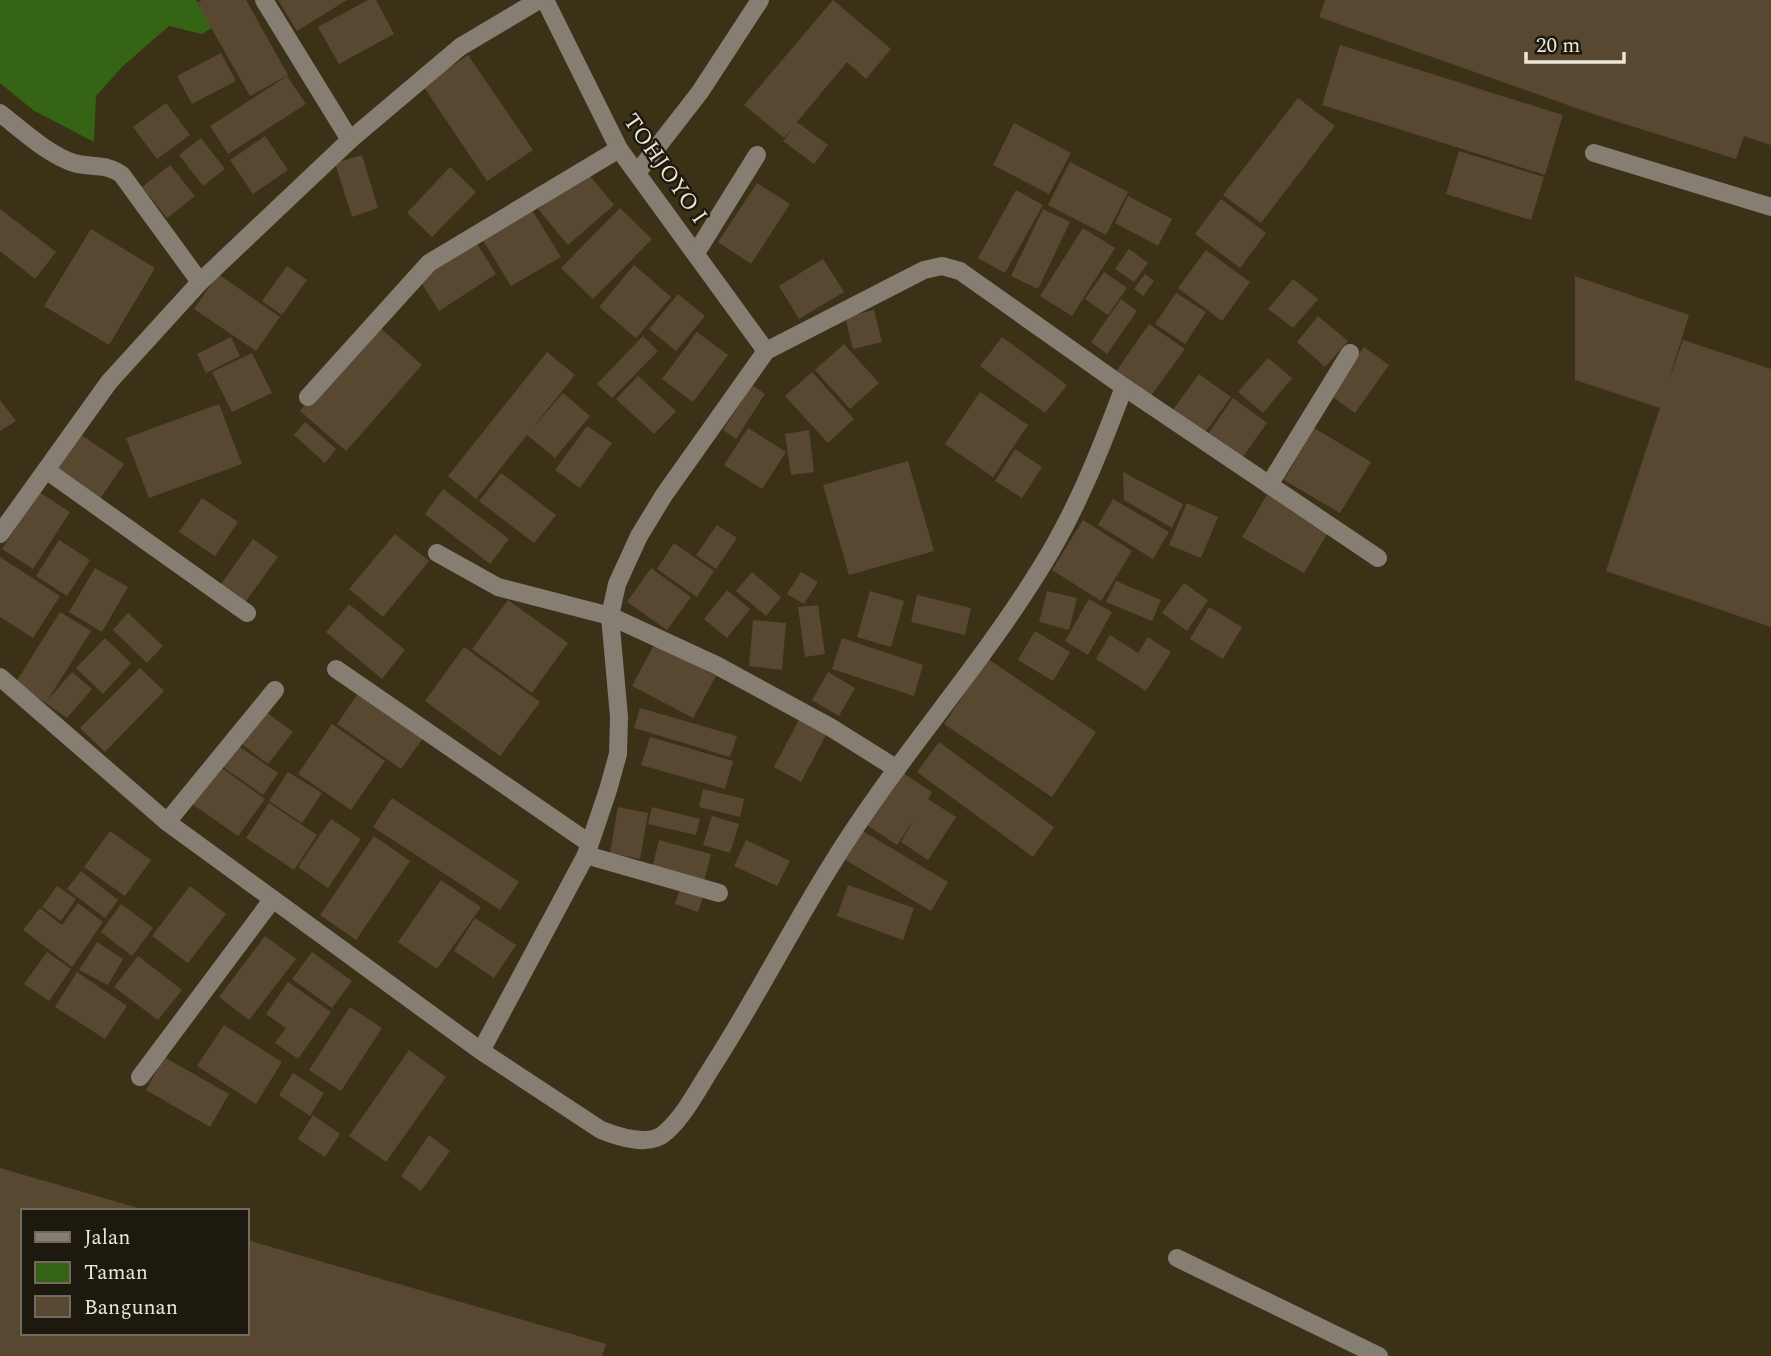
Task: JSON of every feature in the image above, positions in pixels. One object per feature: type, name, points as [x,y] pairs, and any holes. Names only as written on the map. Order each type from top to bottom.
[{"type":"street","points":[[264,0],[351,140]]},
{"type":"street","points":[[0,534],[109,382],[200,282],[351,140],[460,47],[539,0]]},
{"type":"street","name":"TOHJOYO I","points":[[545,0],[619,149],[766,351]]},
{"type":"street","points":[[637,173],[700,92],[760,0]]},
{"type":"street","points":[[0,113],[27,135],[73,163],[108,167],[122,175],[200,282]]},
{"type":"street","points":[[308,397],[429,263],[619,149]]},
{"type":"street","points":[[1594,153],[1771,208]]},
{"type":"street","points":[[696,253],[757,155]]},
{"type":"street","points":[[481,1051],[587,849],[618,754],[619,717],[610,616],[617,584],[639,536],[766,351],[924,270],[948,267],[960,271],[1124,387],[1378,558]]},
{"type":"street","points":[[1269,485],[1350,353]]},
{"type":"street","points":[[0,677],[167,822],[481,1051],[601,1130],[622,1138],[644,1139],[664,1135],[680,1117],[743,1020],[828,870],[1040,570],[1094,469],[1124,387]]},
{"type":"street","points":[[46,470],[247,613]]},
{"type":"street","points":[[437,553],[498,587],[610,616],[716,665],[830,727],[897,769]]},
{"type":"street","points":[[336,670],[587,849],[719,892]]},
{"type":"street","points":[[167,822],[275,690]]},
{"type":"street","points":[[140,1077],[272,900]]},
{"type":"street","points":[[1177,1258],[1378,1356]]},
{"type":"green space","points":[[0,0],[196,0],[215,26],[202,34],[169,26],[123,66],[96,96],[94,142],[33,110],[0,83]]},
{"type":"building","points":[[202,0],[246,0],[288,75],[250,96],[197,3]]},
{"type":"building","points":[[278,0],[347,0],[297,31]]},
{"type":"building","points":[[368,0],[376,0],[394,34],[339,64],[318,27]]},
{"type":"building","points":[[833,0],[891,49],[866,79],[847,62],[797,122],[828,145],[814,164],[783,141],[795,126],[784,138],[744,105]]},
{"type":"building","points":[[1325,0],[1771,0],[1771,145],[1744,136],[1736,159],[1593,114],[1319,17]]},
{"type":"building","points":[[1340,45],[1563,115],[1545,175],[1322,105]]},
{"type":"building","points":[[221,53],[236,81],[192,104],[177,76]]},
{"type":"building","points":[[468,55],[533,150],[487,181],[423,86]]},
{"type":"building","points":[[287,76],[306,104],[228,154],[210,126]]},
{"type":"building","points":[[1298,98],[1335,126],[1261,223],[1223,195]]},
{"type":"building","points":[[166,103],[190,135],[157,159],[133,127]]},
{"type":"building","points":[[1014,123],[1071,153],[1049,194],[993,165]]},
{"type":"building","points":[[265,136],[288,170],[253,194],[230,160]]},
{"type":"building","points":[[201,138],[225,169],[203,186],[179,155]]},
{"type":"building","points":[[1459,151],[1544,177],[1531,220],[1446,194]]},
{"type":"building","points":[[362,155],[378,208],[352,217],[335,163]]},
{"type":"building","points":[[1070,162],[1128,192],[1106,235],[1048,205]]},
{"type":"building","points":[[170,165],[195,196],[167,218],[142,187]]},
{"type":"building","points":[[450,167],[476,192],[432,237],[407,213]]},
{"type":"building","points":[[585,170],[614,205],[568,245],[538,209]]},
{"type":"building","points":[[757,183],[790,204],[751,264],[718,242]]},
{"type":"building","points":[[1016,190],[1043,205],[1005,273],[978,258]]},
{"type":"building","points":[[1128,196],[1172,219],[1158,246],[1115,223]]},
{"type":"building","points":[[1221,199],[1266,233],[1240,268],[1195,234]]},
{"type":"building","points":[[530,207],[561,257],[511,286],[481,237]]},
{"type":"building","points":[[620,208],[652,239],[593,299],[561,268]]},
{"type":"building","points":[[0,209],[56,252],[35,279],[0,251]]},
{"type":"building","points":[[1043,209],[1070,222],[1038,289],[1011,276]]},
{"type":"building","points":[[1083,228],[1115,248],[1072,316],[1040,296]]},
{"type":"building","points":[[91,229],[155,268],[109,345],[44,306]]},
{"type":"building","points":[[474,239],[496,274],[439,311],[417,276]]},
{"type":"building","points":[[1129,249],[1148,263],[1134,282],[1115,269]]},
{"type":"building","points":[[1206,250],[1250,282],[1222,321],[1178,288]]},
{"type":"building","points":[[823,259],[844,292],[799,319],[779,286]]},
{"type":"building","points":[[634,265],[671,297],[636,338],[599,307]]},
{"type":"building","points":[[287,266],[307,280],[282,315],[262,301]]},
{"type":"building","points":[[1104,272],[1127,288],[1108,315],[1085,299]]},
{"type":"building","points":[[218,274],[280,317],[256,351],[194,309]]},
{"type":"building","points":[[1145,274],[1154,281],[1143,296],[1134,289]]},
{"type":"building","points":[[1575,276],[1689,315],[1667,386],[1683,340],[1771,369],[1771,627],[1606,571],[1660,408],[1575,380]]},
{"type":"building","points":[[1293,279],[1318,299],[1293,328],[1268,309]]},
{"type":"building","points":[[1176,293],[1206,312],[1185,344],[1155,324]]},
{"type":"building","points":[[678,294],[705,316],[676,351],[649,329]]},
{"type":"building","points":[[1121,299],[1137,311],[1107,354],[1091,342]]},
{"type":"building","points":[[874,310],[882,342],[853,349],[845,317]]},
{"type":"building","points":[[1318,316],[1348,341],[1325,367],[1297,342]]},
{"type":"building","points":[[1149,324],[1185,349],[1150,397],[1115,373]]},
{"type":"building","points":[[377,325],[422,365],[346,451],[300,411]]},
{"type":"building","points":[[697,332],[728,355],[693,402],[662,379]]},
{"type":"building","points":[[643,336],[658,351],[612,398],[597,384]]},
{"type":"building","points":[[231,337],[240,356],[206,373],[197,354]]},
{"type":"building","points":[[1002,337],[1067,385],[1045,413],[980,366]]},
{"type":"building","points":[[844,344],[879,383],[850,409],[815,370]]},
{"type":"building","points":[[1364,347],[1389,365],[1355,413],[1330,395]]},
{"type":"building","points":[[547,352],[575,375],[530,431],[563,393],[590,416],[555,458],[527,435],[476,499],[448,476]]},
{"type":"building","points":[[252,353],[272,393],[232,412],[212,372]]},
{"type":"building","points":[[1268,358],[1292,378],[1263,413],[1238,392]]},
{"type":"building","points":[[812,372],[854,419],[828,443],[785,396]]},
{"type":"building","points":[[1199,374],[1231,397],[1204,434],[1172,411]]},
{"type":"building","points":[[638,376],[676,411],[654,434],[616,399]]},
{"type":"building","points":[[752,385],[765,394],[736,439],[723,430]]},
{"type":"building","points":[[980,392],[1028,425],[993,477],[945,444]]},
{"type":"building","points":[[1233,398],[1267,423],[1239,462],[1205,438]]},
{"type":"building","points":[[0,400],[16,421],[0,431]]},
{"type":"building","points":[[219,404],[242,464],[149,498],[126,438]]},
{"type":"building","points":[[305,422],[336,449],[325,463],[294,435]]},
{"type":"building","points":[[587,426],[612,443],[580,488],[555,470]]},
{"type":"building","points":[[748,428],[786,452],[762,489],[724,465]]},
{"type":"building","points":[[1314,428],[1371,462],[1340,513],[1284,480]]},
{"type":"building","points":[[809,430],[814,472],[791,475],[785,434]]},
{"type":"building","points":[[77,432],[124,464],[97,503],[51,471]]},
{"type":"building","points":[[1015,449],[1042,467],[1022,498],[995,481]]},
{"type":"building","points":[[908,461],[934,551],[849,575],[823,485]]},
{"type":"building","points":[[1123,472],[1183,504],[1172,528],[1124,500]]},
{"type":"building","points":[[501,473],[556,515],[534,543],[479,501]]},
{"type":"building","points":[[443,489],[509,539],[490,564],[425,514]]},
{"type":"building","points":[[39,492],[70,512],[33,569],[2,549]]},
{"type":"building","points":[[1268,493],[1330,529],[1304,573],[1242,537]]},
{"type":"building","points":[[202,498],[238,522],[215,556],[179,532]]},
{"type":"building","points":[[1113,499],[1169,532],[1153,559],[1098,525]]},
{"type":"building","points":[[1187,503],[1218,517],[1201,558],[1169,545]]},
{"type":"building","points":[[1083,520],[1132,551],[1101,601],[1052,570]]},
{"type":"building","points":[[717,525],[737,538],[716,569],[696,555]]},
{"type":"building","points":[[395,534],[429,561],[383,617],[349,589]]},
{"type":"building","points":[[253,539],[278,557],[243,605],[219,587]]},
{"type":"building","points":[[59,540],[90,560],[67,596],[36,576]]},
{"type":"building","points":[[674,543],[714,571],[697,597],[657,569]]},
{"type":"building","points":[[0,557],[60,596],[33,638],[0,617]]},
{"type":"building","points":[[95,568],[128,587],[102,632],[69,612]]},
{"type":"building","points":[[651,568],[691,597],[667,630],[627,602]]},
{"type":"building","points":[[752,572],[781,597],[766,616],[736,591]]},
{"type":"building","points":[[801,572],[818,582],[804,604],[787,594]]},
{"type":"building","points":[[1116,581],[1161,600],[1152,621],[1106,602]]},
{"type":"building","points":[[1184,583],[1208,600],[1187,631],[1162,613]]},
{"type":"building","points":[[727,590],[750,609],[727,638],[704,619]]},
{"type":"building","points":[[870,591],[904,601],[891,647],[857,637]]},
{"type":"building","points":[[1047,591],[1077,598],[1069,630],[1039,622]]},
{"type":"building","points":[[917,595],[971,608],[965,635],[911,622]]},
{"type":"building","points":[[1089,599],[1112,612],[1088,655],[1065,641]]},
{"type":"building","points":[[508,600],[568,643],[532,693],[472,649]]},
{"type":"building","points":[[349,604],[405,650],[382,679],[326,632]]},
{"type":"building","points":[[818,605],[825,654],[805,657],[798,607]]},
{"type":"building","points":[[1209,607],[1242,627],[1223,659],[1190,639]]},
{"type":"building","points":[[60,612],[91,631],[47,701],[72,672],[92,689],[67,718],[16,682]]},
{"type":"building","points":[[128,613],[163,646],[147,663],[113,630]]},
{"type":"building","points":[[753,620],[786,623],[782,670],[749,666]]},
{"type":"building","points":[[1035,631],[1070,652],[1053,681],[1018,660]]},
{"type":"building","points":[[1110,635],[1138,653],[1148,637],[1171,652],[1146,691],[1096,659]]},
{"type":"building","points":[[105,638],[131,663],[103,694],[76,668]]},
{"type":"building","points":[[842,638],[923,665],[914,696],[832,669]]},
{"type":"building","points":[[655,643],[716,676],[693,718],[632,686]]},
{"type":"building","points":[[464,647],[540,702],[500,756],[425,701]]},
{"type":"building","points":[[988,659],[1096,732],[1052,797],[944,724]]},
{"type":"building","points":[[140,668],[164,691],[105,752],[80,728]]},
{"type":"building","points":[[828,672],[855,688],[839,716],[812,700]]},
{"type":"building","points":[[359,692],[423,738],[401,769],[337,724]]},
{"type":"building","points":[[640,708],[737,736],[730,757],[634,728]]},
{"type":"building","points":[[266,712],[293,732],[268,764],[242,744]]},
{"type":"building","points":[[800,718],[827,733],[801,782],[774,767]]},
{"type":"building","points":[[332,724],[385,761],[351,810],[298,774]]},
{"type":"building","points":[[650,737],[733,761],[725,789],[641,765]]},
{"type":"building","points":[[939,742],[1054,827],[1033,857],[917,772]]},
{"type":"building","points":[[237,745],[278,773],[263,795],[223,767]]},
{"type":"building","points":[[219,766],[265,799],[238,836],[192,804]]},
{"type":"building","points":[[898,770],[932,792],[928,799],[956,817],[928,860],[901,842],[915,818],[897,845],[864,823]]},
{"type":"building","points":[[288,772],[322,793],[302,823],[269,801]]},
{"type":"building","points":[[703,789],[744,799],[740,817],[699,807]]},
{"type":"building","points":[[392,798],[519,882],[500,910],[373,827]]},
{"type":"building","points":[[269,803],[317,835],[294,870],[246,838]]},
{"type":"building","points":[[618,807],[648,813],[640,859],[610,853]]},
{"type":"building","points":[[652,807],[700,819],[696,835],[648,824]]},
{"type":"building","points":[[712,816],[739,824],[730,853],[703,845]]},
{"type":"building","points":[[331,819],[361,839],[328,888],[298,867]]},
{"type":"building","points":[[861,830],[948,882],[931,911],[844,859]]},
{"type":"building","points":[[110,831],[151,860],[125,896],[84,867]]},
{"type":"building","points":[[374,836],[410,861],[356,940],[320,915]]},
{"type":"building","points":[[659,840],[711,854],[704,882],[652,868]]},
{"type":"building","points":[[746,840],[790,861],[777,886],[734,866]]},
{"type":"building","points":[[81,871],[118,900],[105,918],[67,889]]},
{"type":"building","points":[[441,880],[481,907],[437,969],[398,942]]},
{"type":"building","points":[[848,885],[914,908],[903,940],[837,916]]},
{"type":"building","points":[[57,886],[76,899],[61,921],[42,907]]},
{"type":"building","points":[[190,886],[226,914],[188,963],[152,936]]},
{"type":"building","points":[[680,889],[703,897],[698,912],[675,904]]},
{"type":"building","points":[[78,903],[103,922],[72,967],[23,930],[40,908],[62,925]]},
{"type":"building","points":[[121,904],[153,928],[132,956],[101,932]]},
{"type":"building","points":[[475,918],[516,945],[494,978],[454,951]]},
{"type":"building","points":[[265,936],[296,959],[249,1020],[219,997]]},
{"type":"building","points":[[97,942],[123,959],[108,985],[79,970]]},
{"type":"building","points":[[47,952],[71,969],[49,1001],[24,984]]},
{"type":"building","points":[[312,952],[352,981],[332,1008],[292,979]]},
{"type":"building","points":[[138,956],[182,990],[158,1020],[114,987]]},
{"type":"building","points":[[77,972],[127,1006],[105,1039],[55,1007]]},
{"type":"building","points":[[288,982],[331,1012],[298,1059],[275,1043],[286,1028],[266,1014]]},
{"type":"building","points":[[350,1007],[382,1028],[341,1091],[309,1070]]},
{"type":"building","points":[[224,1025],[282,1062],[256,1104],[197,1066]]},
{"type":"building","points":[[409,1050],[446,1077],[386,1162],[349,1136]]},
{"type":"building","points":[[164,1057],[229,1094],[210,1127],[146,1090]]},
{"type":"building","points":[[293,1073],[324,1093],[310,1116],[279,1095]]},
{"type":"building","points":[[313,1115],[340,1134],[325,1157],[298,1139]]},
{"type":"building","points":[[429,1135],[450,1151],[421,1191],[401,1176]]},
{"type":"building","points":[[0,1168],[142,1209],[21,1209],[21,1335],[248,1335],[248,1240],[606,1344],[602,1356],[0,1356]]}]
